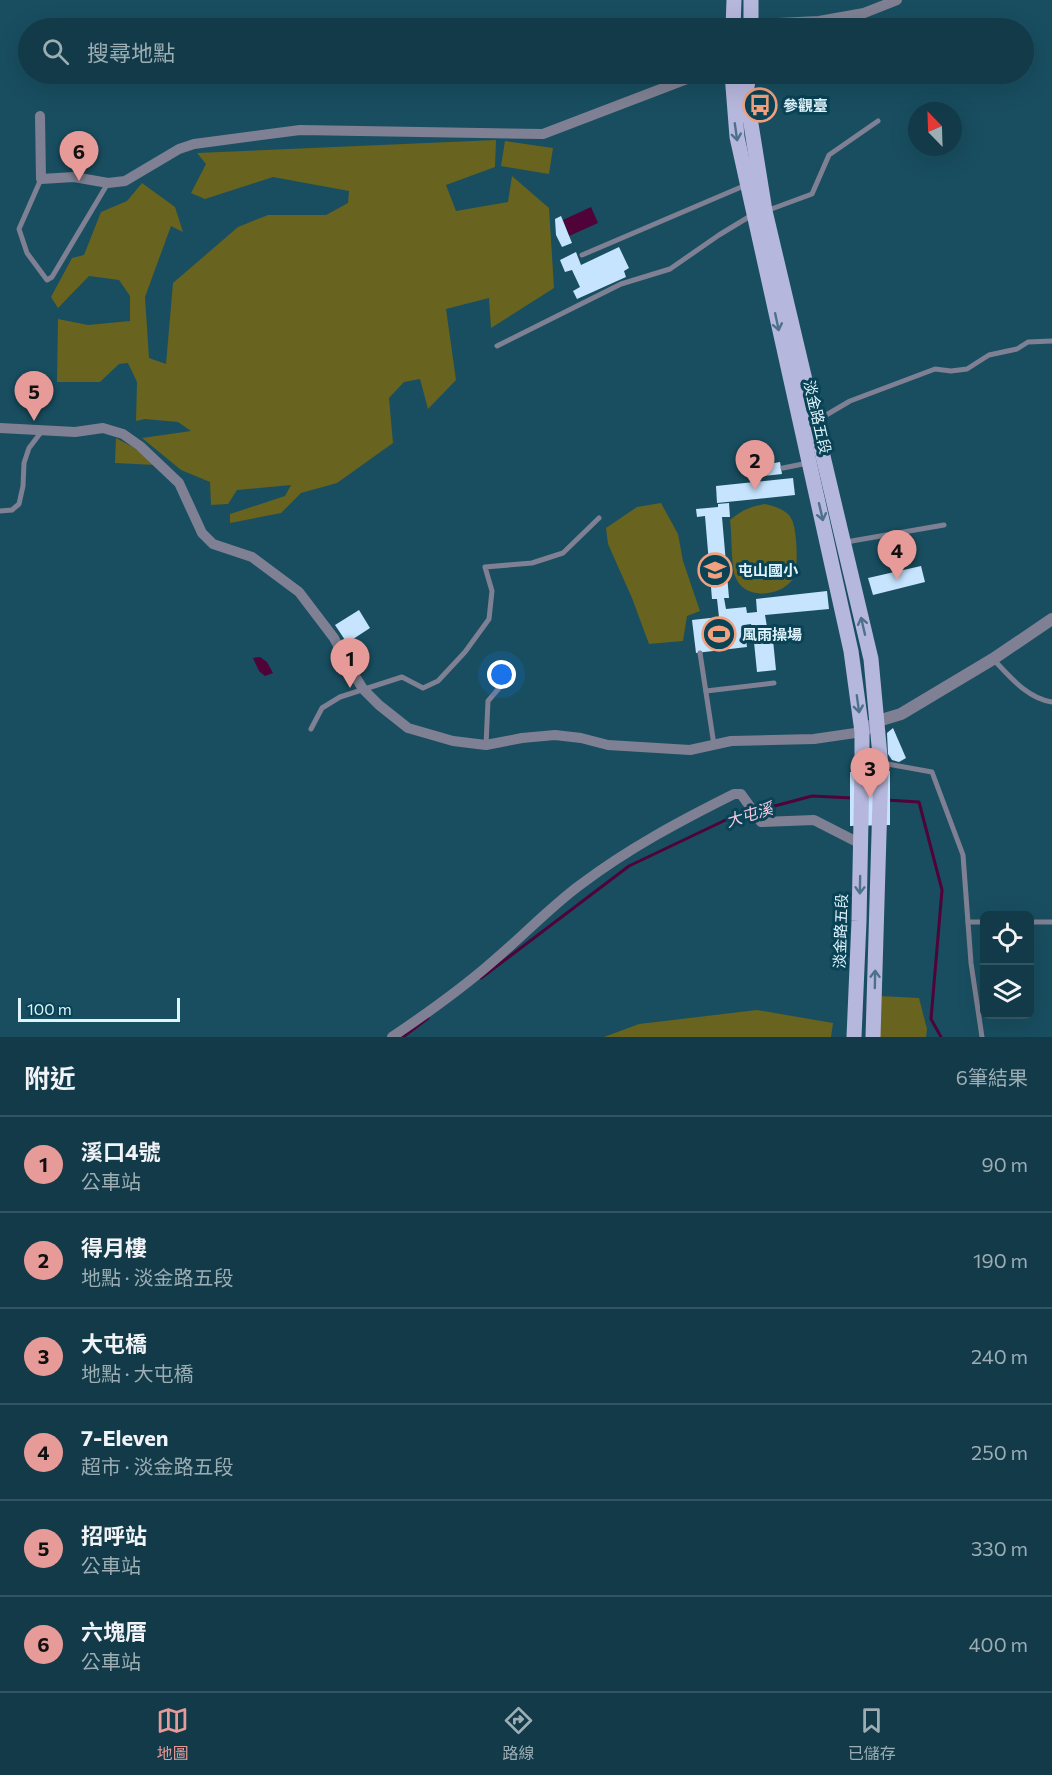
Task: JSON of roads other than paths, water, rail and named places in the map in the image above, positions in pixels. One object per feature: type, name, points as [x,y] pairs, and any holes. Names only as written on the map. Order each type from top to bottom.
[{"type":"main road","points":[[751,0],[751,18]]},
{"type":"main road","name":"淡金路五段","points":[[733,84],[737,137],[747,185],[759,212],[815,422],[871,659],[881,765],[873,1037]]},
{"type":"main road","name":"淡金路五段","points":[[747,84],[746,93],[759,212],[851,651],[862,732],[861,844],[854,1037]]},
{"type":"main road","points":[[834,574],[850,570]]},
{"type":"street","points":[[836,18],[864,13],[897,0]]},
{"type":"street","points":[[40,116],[41,179],[74,177],[108,183],[124,181],[179,149],[194,144],[300,130],[543,134],[674,84]]},
{"type":"street","points":[[0,428],[75,432],[103,428],[123,434],[140,446],[179,483],[202,533],[213,544],[252,557],[299,592],[334,638],[363,689],[379,705],[408,728],[453,741],[486,745],[555,735],[581,738],[608,745],[690,750],[731,741],[814,739],[862,732],[878,721],[901,714],[993,659],[1052,619]]},
{"type":"street","points":[[392,1037],[490,964],[578,886],[667,827],[734,794],[741,794],[761,822],[814,820],[861,844]]},
{"type":"lane","points":[[497,346],[621,284],[670,269],[719,235],[759,212],[812,194],[829,154],[878,121]]},
{"type":"lane","points":[[41,179],[20,229],[27,253],[47,280],[52,277],[108,183]]},
{"type":"lane","points":[[582,255],[747,185]]},
{"type":"lane","points":[[815,422],[850,401],[926,372],[935,369],[951,371],[966,369],[989,355],[1017,350],[1028,342],[1052,341]]},
{"type":"lane","points":[[0,511],[12,510],[20,504],[24,463],[28,448],[42,431]]},
{"type":"lane","points":[[783,468],[810,462]]},
{"type":"lane","points":[[310,729],[321,708],[340,697],[402,677],[423,688],[438,681],[465,652],[489,619],[492,591],[485,567],[532,563],[563,553],[599,518]]},
{"type":"lane","points":[[844,543],[944,525]]},
{"type":"lane","points":[[700,653],[714,745]]},
{"type":"lane","points":[[993,659],[1017,685],[1052,702]]},
{"type":"lane","points":[[486,745],[488,701],[506,680]]},
{"type":"lane","points":[[706,691],[774,683]]},
{"type":"lane","points":[[881,765],[932,772],[945,804],[963,855],[971,963],[982,1037]]},
{"type":"lane","points":[[968,922],[980,922]]},
{"type":"lane","points":[[1034,922],[1052,922]]},
{"type":"waterway","name":"大屯溪","points":[[756,811],[812,796],[852,798]]},
{"type":"waterway","name":"大屯溪","points":[[886,800],[919,802],[942,890],[931,1019],[941,1037]]},
{"type":"waterway","name":"大屯溪","points":[[481,978],[629,866],[734,816],[749,812]]},
{"type":"waterway","name":"大屯溪","points":[[403,1037],[428,1018]]},
{"type":"place","name":"參觀臺","points":[[760,105]]},
{"type":"place","name":"六塊厝","points":[[79,181]]},
{"type":"place","name":"招呼站","points":[[34,421]]},
{"type":"place","name":"得月樓","points":[[755,490]]},
{"type":"place","name":"屯山國小","points":[[715,570]]},
{"type":"place","name":"7-Eleven","points":[[897,580]]},
{"type":"place","name":"風雨操場","points":[[719,634]]},
{"type":"place","name":"溪口4號","points":[[350,688]]},
{"type":"place","name":"大屯橋","points":[[870,798]]}]
